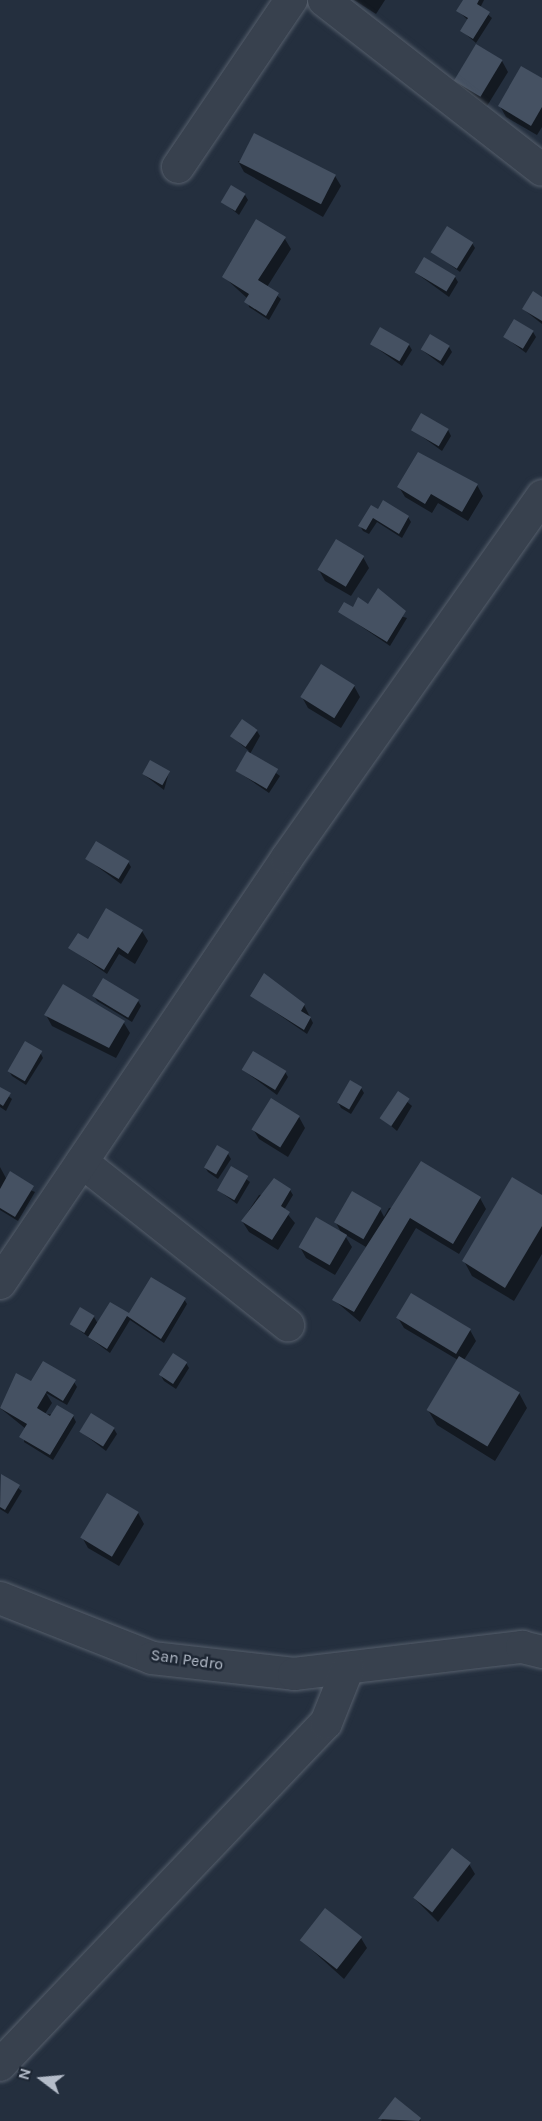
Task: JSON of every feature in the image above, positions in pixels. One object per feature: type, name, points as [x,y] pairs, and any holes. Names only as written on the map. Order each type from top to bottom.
[{"type":"street","points":[[178,167],[291,0]]},
{"type":"street","points":[[324,0],[542,170]]},
{"type":"street","points":[[0,1283],[542,496]]},
{"type":"street","points":[[82,1161],[288,1325]]},
{"type":"street","name":"San Pedro","points":[[0,1598],[152,1658],[294,1674],[522,1647],[542,1652]]},
{"type":"street","points":[[0,2065],[326,1723],[348,1668]]},
{"type":"building","points":[[463,0],[479,0],[477,4],[490,12],[473,39],[460,31],[468,18],[456,11]]},
{"type":"building","points":[[476,44],[503,60],[480,97],[454,81]]},
{"type":"building","points":[[521,66],[542,78],[542,107],[531,126],[498,106]]},
{"type":"building","points":[[254,133],[336,175],[321,204],[239,162]]},
{"type":"building","points":[[231,185],[246,194],[235,211],[221,202]]},
{"type":"building","points":[[256,219],[286,237],[258,280],[279,293],[266,316],[244,302],[249,294],[222,277]]},
{"type":"building","points":[[447,226],[473,242],[457,269],[431,252]]},
{"type":"building","points":[[424,257],[456,276],[446,291],[415,272]]},
{"type":"building","points":[[533,291],[542,297],[542,321],[522,309]]},
{"type":"building","points":[[514,319],[534,331],[523,349],[503,337]]},
{"type":"building","points":[[380,327],[409,344],[399,361],[370,344]]},
{"type":"building","points":[[430,334],[450,346],[440,361],[421,349]]},
{"type":"building","points":[[421,413],[449,429],[439,446],[411,430]]},
{"type":"building","points":[[418,452],[478,484],[462,512],[431,494],[425,504],[397,487]]},
{"type":"building","points":[[383,500],[409,516],[399,534],[373,518],[366,530],[358,526],[371,505],[378,509]]},
{"type":"building","points":[[336,539],[364,556],[346,587],[317,570]]},
{"type":"building","points":[[378,588],[406,611],[387,642],[338,612],[344,602],[353,607],[358,597],[368,604]]},
{"type":"building","points":[[321,664],[355,685],[334,718],[300,697]]},
{"type":"building","points":[[242,719],[258,730],[246,747],[230,736]]},
{"type":"building","points":[[247,751],[278,769],[267,789],[235,771]]},
{"type":"building","points":[[150,760],[170,771],[162,785],[142,774]]},
{"type":"building","points":[[96,841],[129,861],[119,879],[85,859]]},
{"type":"building","points":[[106,908],[143,930],[128,954],[118,947],[104,970],[68,948],[78,933],[88,939]]},
{"type":"building","points":[[264,973],[305,1004],[301,1011],[311,1017],[304,1030],[250,996]]},
{"type":"building","points":[[103,978],[139,1000],[128,1018],[92,996]]},
{"type":"building","points":[[63,984],[125,1021],[109,1048],[44,1015]]},
{"type":"building","points":[[25,1041],[42,1051],[25,1081],[8,1071]]},
{"type":"building","points":[[253,1051],[286,1071],[275,1090],[242,1070]]},
{"type":"building","points":[[350,1080],[362,1087],[349,1110],[337,1103]]},
{"type":"building","points":[[0,1087],[11,1093],[3,1106],[0,1104]]},
{"type":"building","points":[[398,1091],[410,1099],[391,1126],[380,1118]]},
{"type":"building","points":[[271,1098],[300,1116],[280,1147],[251,1129]]},
{"type":"building","points":[[217,1145],[229,1152],[216,1175],[204,1168]]},
{"type":"building","points":[[421,1161],[481,1197],[453,1244],[410,1218],[354,1312],[332,1300]]},
{"type":"building","points":[[231,1166],[248,1176],[234,1200],[217,1190]]},
{"type":"building","points":[[10,1171],[34,1186],[15,1217],[0,1208],[0,1189]]},
{"type":"building","points":[[512,1177],[542,1195],[542,1226],[505,1288],[462,1261]]},
{"type":"building","points":[[274,1178],[291,1189],[281,1206],[290,1212],[272,1240],[241,1221]]},
{"type":"building","points":[[352,1191],[381,1208],[363,1239],[334,1222]]},
{"type":"building","points":[[316,1217],[347,1235],[330,1265],[298,1247]]},
{"type":"building","points":[[151,1277],[186,1298],[161,1339],[127,1316],[107,1349],[88,1337],[110,1302],[129,1313]]},
{"type":"building","points":[[411,1293],[471,1329],[456,1354],[396,1318]]},
{"type":"building","points":[[80,1307],[95,1316],[84,1333],[70,1324]]},
{"type":"building","points":[[173,1353],[187,1362],[173,1384],[159,1375]]},
{"type":"building","points":[[459,1356],[520,1393],[487,1447],[427,1410]]},
{"type":"building","points":[[43,1361],[76,1380],[63,1401],[47,1391],[37,1408],[50,1416],[57,1405],[74,1415],[50,1455],[19,1437],[27,1424],[0,1408],[16,1373],[31,1381]]},
{"type":"building","points":[[91,1413],[115,1428],[103,1446],[79,1432]]},
{"type":"building","points":[[1,1474],[20,1485],[5,1510],[0,1507]]},
{"type":"building","points":[[107,1493],[139,1512],[112,1557],[80,1538]]},
{"type":"building","points":[[452,1848],[471,1863],[432,1912],[413,1898]]},
{"type":"building","points":[[325,1908],[362,1937],[337,1969],[300,1940]]},
{"type":"building","points":[[395,2097],[421,2118],[419,2121],[378,2119]]}]
